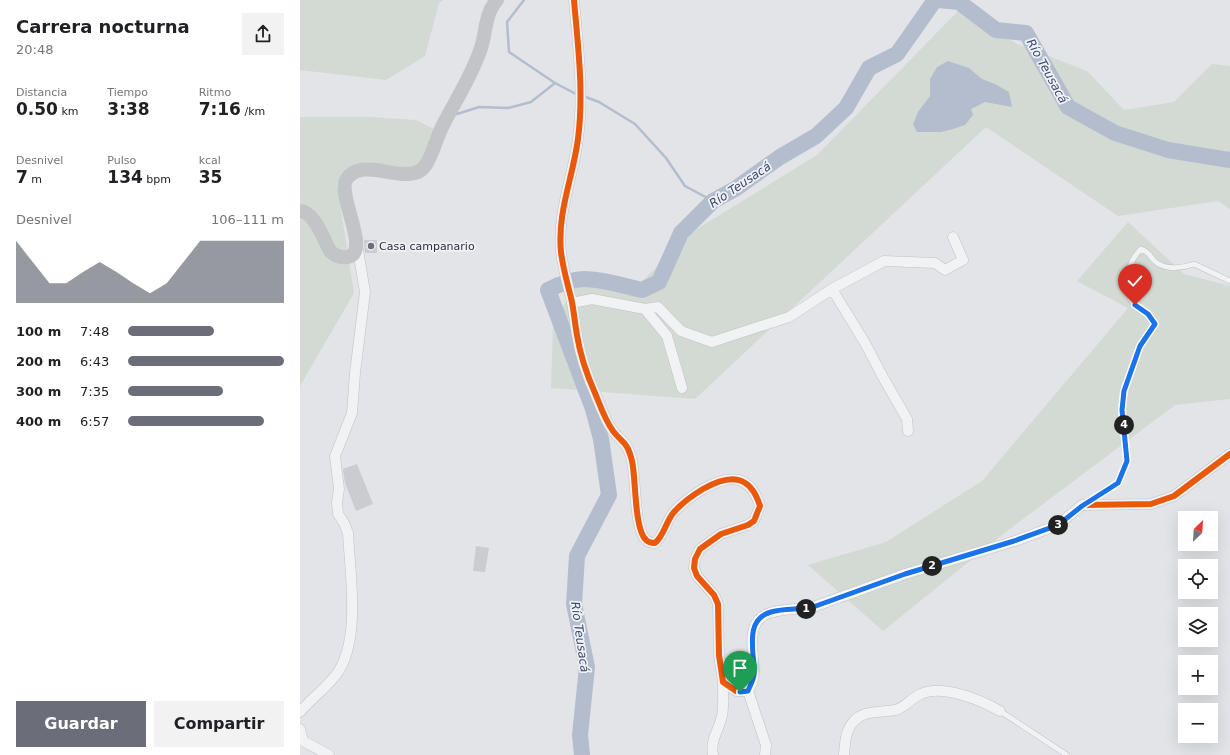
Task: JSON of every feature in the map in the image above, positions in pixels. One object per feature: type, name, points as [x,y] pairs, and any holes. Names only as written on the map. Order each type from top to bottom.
[{"type":"street","points":[[300,712],[318,695],[339,670],[348,651],[353,605],[348,533],[338,514],[337,502],[339,482],[335,456],[352,413],[365,292],[357,243],[344,194],[344,184],[353,172],[363,169],[409,174],[418,172],[424,166],[441,128],[473,68],[481,49],[489,14],[496,0]]},
{"type":"street","points":[[574,0],[581,83],[581,111],[578,141],[564,202],[560,232],[564,272],[572,303],[577,337],[594,391],[613,430],[628,445],[633,464],[636,503],[642,534],[646,540],[655,543],[674,512],[692,496],[724,479],[733,478],[747,484],[752,488],[760,506],[754,521],[748,525],[721,534],[700,549],[695,559],[694,568],[697,576],[714,595],[718,604],[719,655],[723,682],[722,716],[713,741],[713,755]]},
{"type":"street","points":[[300,211],[307,213],[312,217],[330,252],[335,255],[342,257],[354,254],[357,243]]},
{"type":"street","points":[[572,303],[592,299],[645,309],[658,307],[681,331],[712,342],[789,317],[832,289],[884,261],[935,263],[945,270],[963,260],[953,237]]},
{"type":"street","points":[[832,289],[907,419],[908,431]]},
{"type":"street","points":[[645,309],[667,336],[682,388]]},
{"type":"street","points":[[765,755],[766,745],[748,691],[754,675],[752,653],[754,628],[763,615],[781,610],[801,610],[813,607],[905,574],[1014,541],[1058,525],[1082,506],[1151,504],[1174,496],[1230,454]]},
{"type":"street","points":[[723,682],[736,691],[748,691]]},
{"type":"street","points":[[844,755],[845,736],[854,721],[864,714],[896,710],[922,694],[933,691],[946,692],[986,703],[1000,711]]},
{"type":"street","points":[[300,729],[303,741],[329,755]]},
{"type":"lane","points":[[1082,506],[1118,483],[1127,461],[1122,410],[1124,391],[1140,346],[1155,324],[1148,314],[1135,305],[1127,293],[1127,276],[1135,254],[1140,249],[1148,252],[1157,263],[1168,267],[1183,268],[1194,264],[1230,281]]},
{"type":"lane","points":[[1000,711],[1067,755]]},
{"type":"shaded area","points":[[300,0],[443,0],[439,3],[425,56],[386,80],[300,70]]},
{"type":"shaded area","points":[[962,7],[1015,43],[1087,71],[1124,110],[1174,102],[1212,64],[1230,66],[1230,209],[1218,201],[1118,216],[986,127],[695,399],[551,388],[553,326],[580,275],[638,285],[697,229],[817,155]]},
{"type":"shaded area","points":[[300,117],[371,117],[416,120],[438,131],[423,166],[410,173],[350,168],[337,184],[354,293],[300,386]]},
{"type":"shaded area","points":[[1128,222],[1184,274],[1230,286],[1230,399],[1175,405],[1007,531],[883,631],[808,565],[886,542],[982,481],[1128,308],[1077,281]]},
{"type":"water","points":[[948,61],[969,68],[982,79],[1009,92],[1012,107],[985,102],[971,109],[973,115],[965,125],[941,132],[917,132],[913,124],[918,112],[930,96],[930,79],[937,67]]},
{"type":"building","name":"Casa campanario","points":[[364,240],[377,240],[377,253],[365,253]]},
{"type":"building","points":[[357,464],[373,504],[356,511],[345,483],[343,469]]},
{"type":"building","points":[[476,546],[489,548],[485,572],[473,571]]},
{"type":"waterway","points":[[524,0],[507,22],[509,52],[555,83],[578,95]]},
{"type":"waterway","name":"Río Teusacá","points":[[582,755],[580,735],[587,667],[574,604],[577,556],[609,495],[601,439],[593,409],[548,290],[579,279],[598,280],[642,290],[659,282],[681,233],[713,201],[735,189],[780,157],[816,136],[846,108],[869,68],[897,54],[935,0]]},
{"type":"waterway","name":"Río Teusacá","points":[[938,0],[959,2],[996,30],[1026,33],[1068,107],[1115,133],[1168,150],[1230,160]]},
{"type":"waterway","points":[[457,114],[479,107],[508,108],[531,102],[555,83]]},
{"type":"waterway","points":[[583,96],[599,102],[635,124],[666,158],[685,186],[713,201]]},
{"type":"cycle path","points":[[574,0],[580,70],[580,121],[576,153],[563,209],[560,238],[564,271],[572,302],[580,350],[589,379],[605,417],[613,431],[627,446],[632,461],[639,525],[642,534],[647,541],[650,543],[655,543],[661,536],[671,516],[677,509],[695,494],[713,484],[730,479],[738,480],[745,483],[756,495],[760,506],[754,521],[748,525],[721,534],[700,549],[695,559],[694,568],[697,576],[714,595],[718,604],[719,655],[723,682],[736,691],[748,691],[752,682],[754,673],[752,638],[754,630],[762,617],[770,613],[781,610],[813,607],[905,574],[1015,541],[1058,525],[1082,505],[1151,504],[1174,496],[1230,454]]},
{"type":"place","name":"Casa campanario","points":[[371,246]]},
{"type":"route","points":[[740,692],[748,691],[754,675],[752,638],[754,628],[763,615],[781,610],[801,610],[813,607],[905,574],[1014,541],[1058,525],[1082,506],[1118,483],[1127,461],[1122,410],[1124,391],[1140,346],[1155,324],[1148,314],[1135,305]]}]
